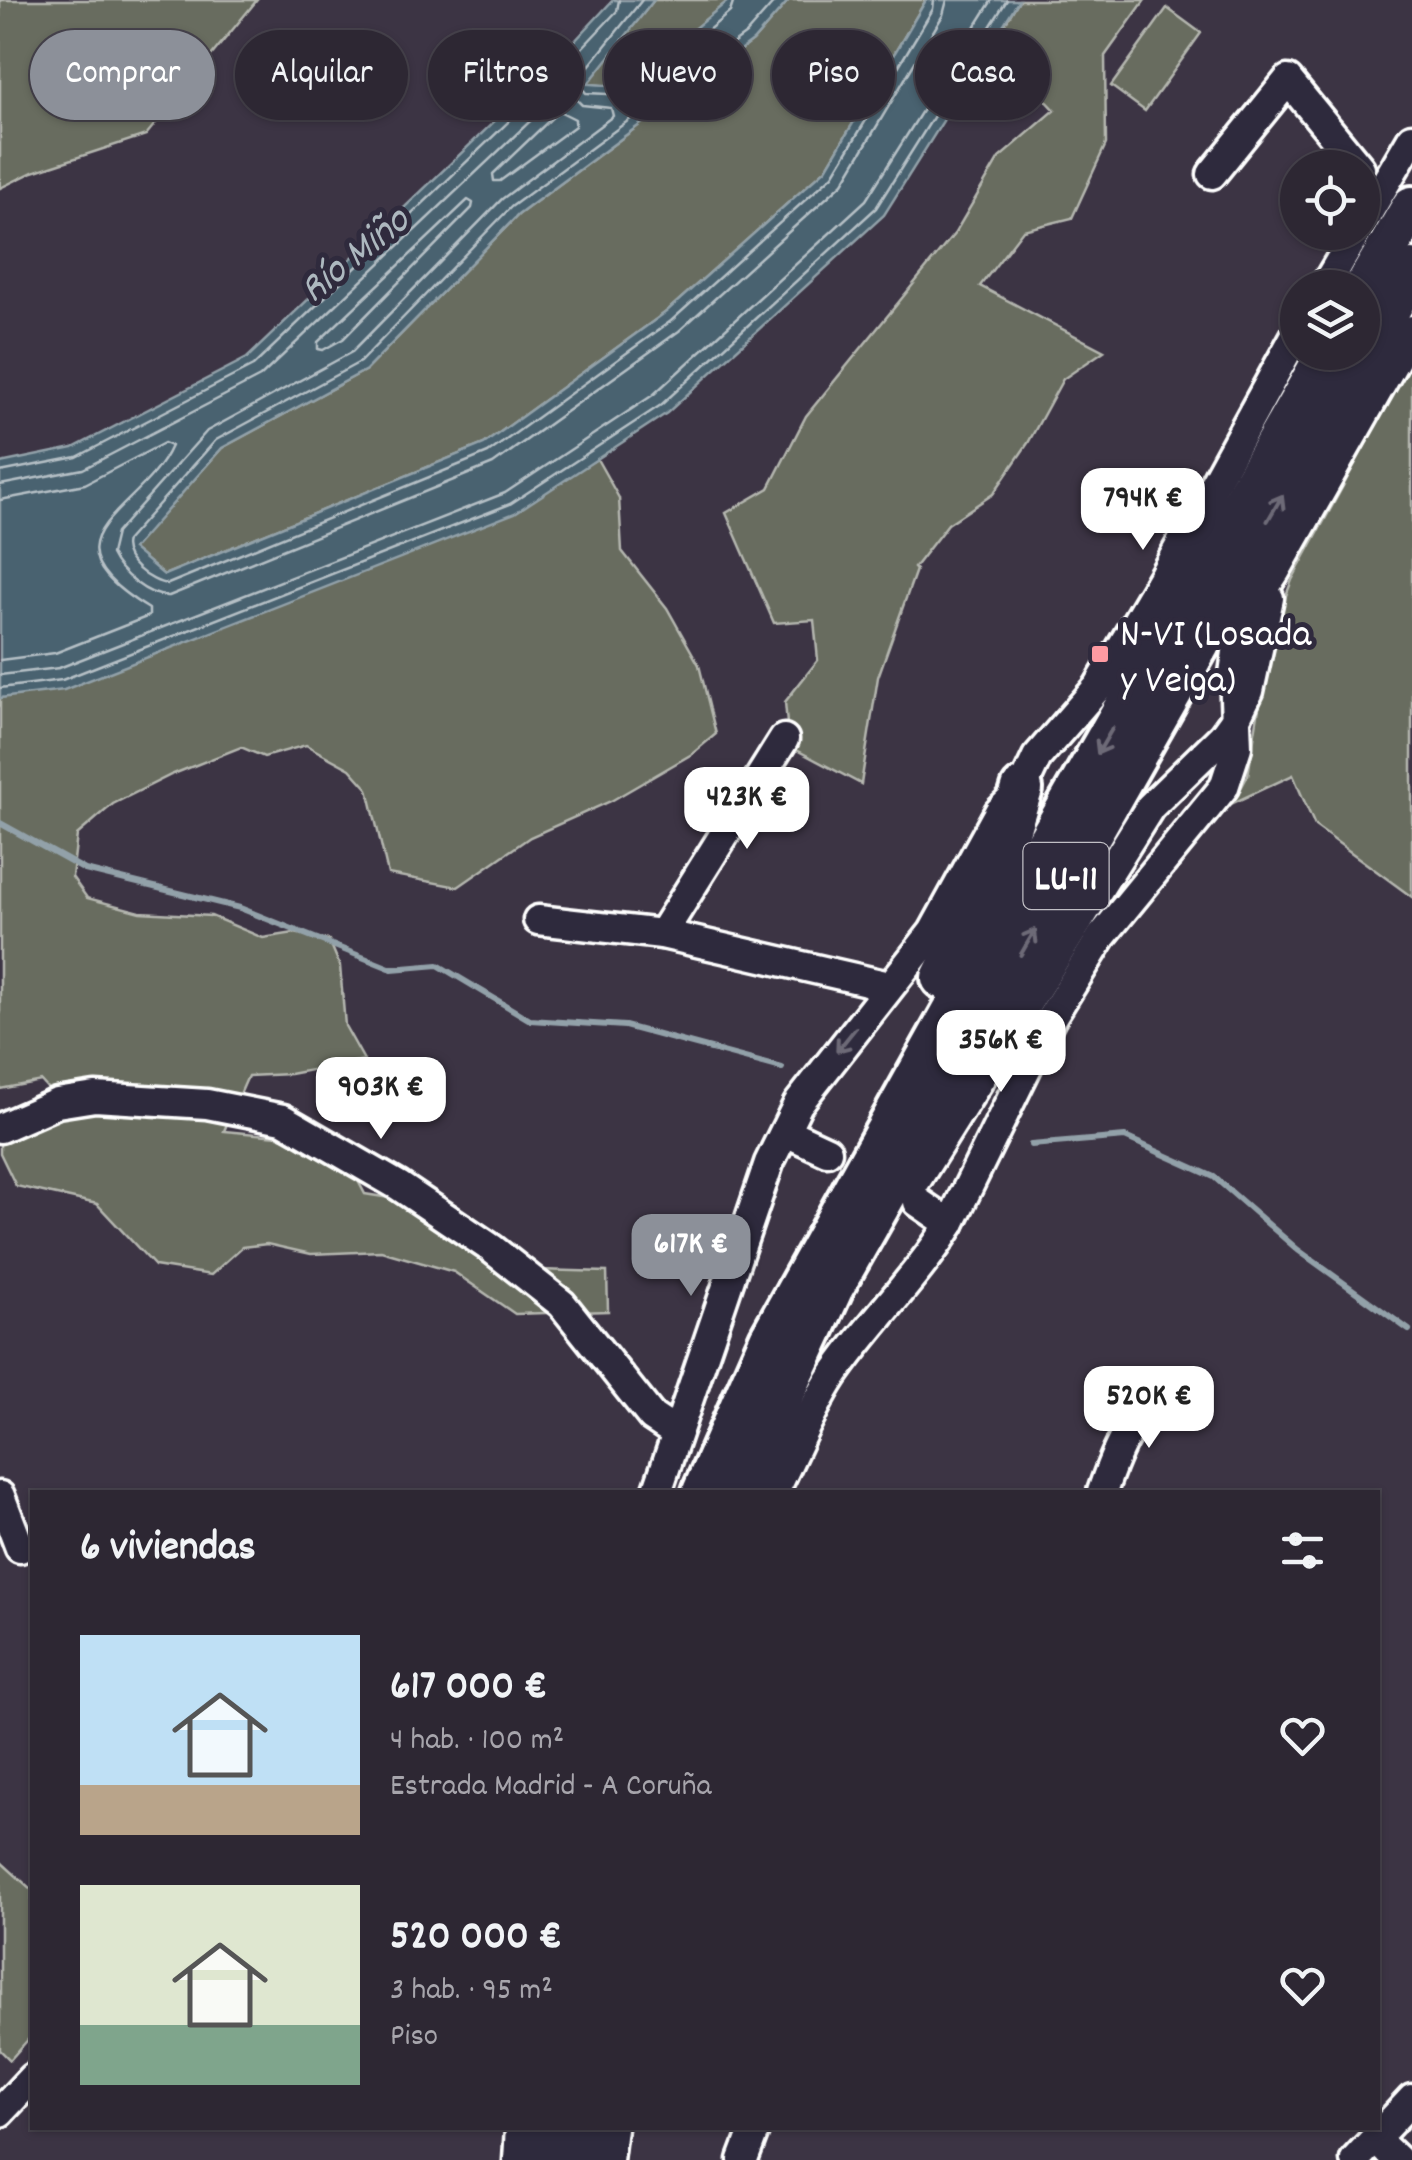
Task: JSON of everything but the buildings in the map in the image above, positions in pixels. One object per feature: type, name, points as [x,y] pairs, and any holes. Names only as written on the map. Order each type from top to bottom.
[{"type":"highway","points":[[1370,270],[1396,199]]},
{"type":"highway","name":"LU-11","points":[[754,1483],[833,1287],[1412,270]]},
{"type":"highway","name":"LU-11","points":[[704,1490],[770,1339],[1318,370]]},
{"type":"highway","points":[[688,1490],[766,1314],[999,864],[1022,790]]},
{"type":"highway","points":[[546,2160],[548,2130]]},
{"type":"highway","points":[[580,2160],[581,2130]]},
{"type":"street","points":[[1212,174],[1288,80],[1346,150]]},
{"type":"street","points":[[1396,199],[1412,138]]},
{"type":"street","points":[[754,1483],[888,1302],[934,1249],[1051,1018],[1092,952],[1224,787],[1237,747],[1234,674],[1239,638],[1250,609],[1275,572],[1412,330]]},
{"type":"street","points":[[658,1490],[769,1162],[798,1104],[933,932],[1000,812],[1022,790],[1037,757],[1098,686],[1280,364]]},
{"type":"street","points":[[754,1483],[873,1250],[1077,920],[1150,807],[1223,736],[1236,718]]},
{"type":"street","points":[[662,934],[784,738]]},
{"type":"street","points":[[538,920],[662,934],[889,986]]},
{"type":"street","points":[[0,1128],[57,1103],[96,1098],[207,1104],[284,1120],[400,1186],[492,1248],[562,1304],[652,1416],[676,1433]]},
{"type":"street","points":[[786,1132],[827,1151]]},
{"type":"street","points":[[918,1202],[950,1224]]},
{"type":"street","points":[[1103,1490],[1117,1447],[1142,1410],[1170,1390]]},
{"type":"street","points":[[0,1496],[18,1549]]},
{"type":"street","points":[[0,2112],[30,2080]]},
{"type":"street","points":[[1397,2160],[1382,2124],[1412,2099]]},
{"type":"street","points":[[518,2160],[520,2130]]},
{"type":"street","points":[[608,2160],[612,2130]]},
{"type":"street","points":[[743,2160],[753,2130]]},
{"type":"street","points":[[1355,2160],[1378,2130]]},
{"type":"shaded area","points":[[0,0],[257,0],[215,51],[215,30],[30,30],[30,120],[158,120],[146,135],[33,172],[0,188]]},
{"type":"shaded area","points":[[654,0],[729,0],[693,30],[630,30]]},
{"type":"shaded area","points":[[789,0],[926,0],[895,52],[895,30],[772,30],[772,120],[855,120],[826,169],[666,312],[484,444],[164,575],[132,549],[222,448],[366,370],[518,215],[646,120],[752,120],[753,41]]},
{"type":"shaded area","points":[[1019,0],[1145,0],[1105,56],[1106,144],[1072,218],[1023,230],[980,286],[1104,351],[1063,379],[1028,443],[993,494],[948,524],[914,568],[878,677],[861,784],[789,746],[785,702],[818,660],[814,620],[774,623],[726,513],[769,488],[806,416],[955,233],[999,158],[1043,120],[1050,120],[1055,110],[1050,105],[1050,30],[1001,30]]},
{"type":"shaded area","points":[[1167,8],[1201,33],[1145,111],[1111,86]]},
{"type":"shaded area","points":[[604,63],[604,85],[587,84]]},
{"type":"shaded area","points":[[1412,359],[1412,897],[1315,826],[1293,775],[1233,803],[1248,775],[1268,653],[1292,580]]},
{"type":"shaded area","points":[[597,459],[619,498],[622,551],[667,608],[699,665],[716,734],[692,754],[611,801],[530,837],[458,887],[388,874],[368,789],[350,769],[306,745],[264,757],[241,747],[113,804],[77,835],[72,877],[87,898],[140,912],[211,916],[263,938],[294,933],[329,940],[340,966],[345,1026],[364,1060],[290,1074],[248,1076],[224,1131],[278,1136],[346,1158],[365,1194],[421,1203],[475,1218],[539,1270],[607,1272],[608,1311],[515,1314],[454,1272],[381,1251],[311,1254],[267,1244],[242,1247],[211,1275],[155,1266],[97,1204],[16,1186],[0,1153],[0,1144],[63,1106],[41,1081],[0,1089],[0,690],[573,473]]},
{"type":"shaded area","points":[[0,1861],[30,1888],[30,2037],[10,2060],[0,2050]]},
{"type":"water","name":"Río Miño","points":[[613,0],[654,0],[630,30],[604,30],[604,64],[588,84],[604,85],[604,120],[646,120],[518,215],[366,370],[222,448],[133,549],[164,575],[484,444],[666,312],[826,169],[855,120],[895,120],[895,52],[926,0],[1019,0],[1000,30],[915,30],[915,120],[944,120],[884,215],[667,413],[515,513],[64,690],[0,698],[0,463],[73,448],[247,358],[496,120],[584,120],[584,31]]},
{"type":"water","name":"Río Miño","points":[[729,0],[789,0],[753,41],[752,30],[692,30]]},
{"type":"waterway","points":[[0,823],[85,870],[240,908],[392,969],[438,965],[530,1020],[625,1026],[782,1068]]},
{"type":"waterway","points":[[1031,1145],[1125,1137],[1214,1177],[1298,1250],[1409,1330]]},
{"type":"place","name":"N-VI (Losada y Veiga)","points":[[1100,654]]}]
